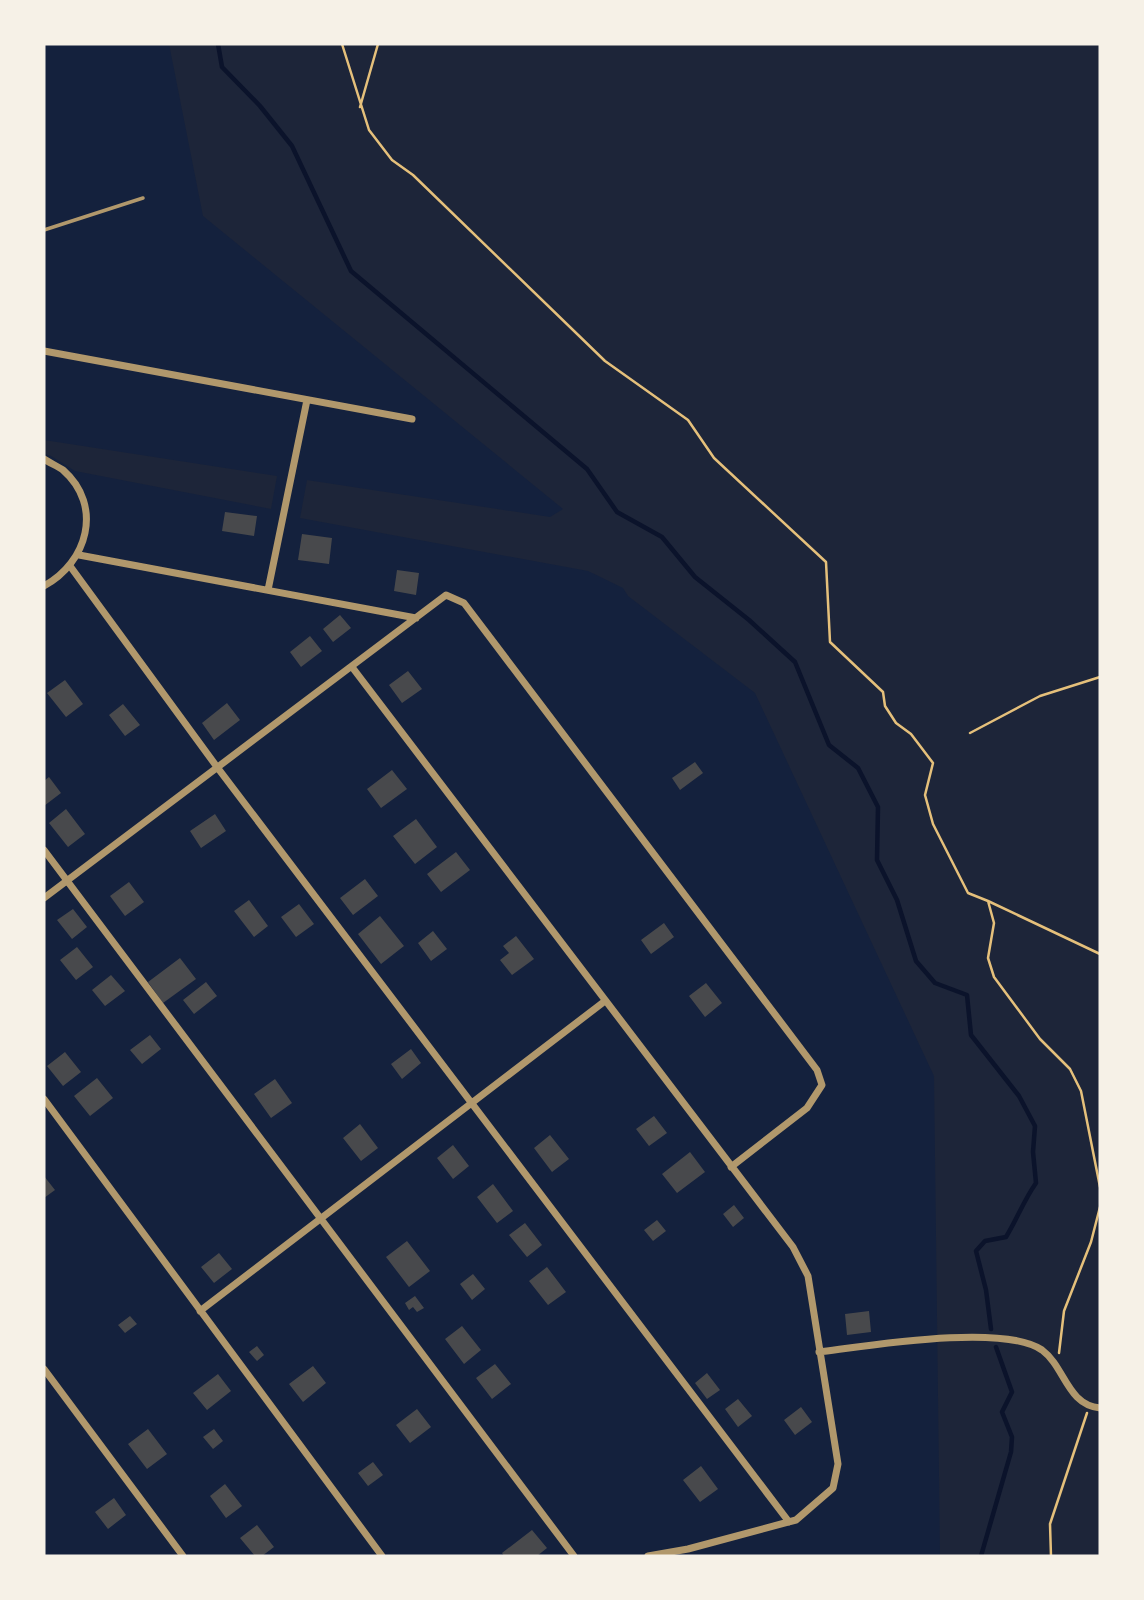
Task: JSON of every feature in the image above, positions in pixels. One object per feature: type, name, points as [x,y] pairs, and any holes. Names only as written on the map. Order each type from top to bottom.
[{"type":"street","points":[[44,351],[412,419]]},
{"type":"street","points":[[268,590],[307,400]]},
{"type":"street","points":[[44,459],[63,471],[78,488],[86,510],[86,533],[79,555],[65,573],[44,586]]},
{"type":"street","points":[[79,555],[416,618]]},
{"type":"street","points":[[70,566],[217,767],[789,1522]]},
{"type":"street","points":[[44,898],[446,595],[464,603],[817,1070],[822,1085],[807,1108],[731,1167]]},
{"type":"street","points":[[352,667],[793,1247],[808,1276],[838,1464],[833,1488],[818,1504],[796,1520],[688,1549],[648,1556]]},
{"type":"street","points":[[44,850],[574,1556]]},
{"type":"street","points":[[200,1311],[605,1001]]},
{"type":"street","points":[[44,1099],[382,1556]]},
{"type":"street","points":[[819,1353],[888,1343],[1004,1337],[1028,1343],[1043,1351],[1078,1399],[1090,1407],[1100,1408]]},
{"type":"street","points":[[44,1369],[183,1556]]},
{"type":"lane","points":[[44,230],[143,198]]},
{"type":"path","points":[[342,44],[369,131],[392,160],[413,175],[605,360],[688,420],[713,458],[826,562],[830,642],[883,692],[885,706],[896,723],[911,734],[933,763],[925,794],[933,824],[968,894],[1100,954]]},
{"type":"path","points":[[360,107],[379,44]]},
{"type":"path","points":[[970,733],[1040,696],[1100,677]]},
{"type":"path","points":[[988,901],[994,923],[988,958],[994,977],[1040,1040],[1070,1069],[1081,1091],[1100,1187]]},
{"type":"path","points":[[1057,1367],[1064,1311],[1091,1242],[1100,1207]]},
{"type":"path","points":[[1051,1556],[1050,1524],[1090,1407]]},
{"type":"shaded area","points":[[169,44],[1100,44],[1100,1556],[940,1556],[934,1076],[755,693],[628,596],[623,588],[588,571],[300,518],[307,480],[550,517],[563,509],[203,216]]},
{"type":"shaded area","points":[[44,440],[277,476],[271,509],[75,471],[44,454]]},
{"type":"building","points":[[225,512],[257,516],[254,536],[222,531]]},
{"type":"building","points":[[302,534],[332,538],[329,564],[298,560]]},
{"type":"building","points":[[397,570],[419,573],[416,595],[394,591]]},
{"type":"building","points":[[340,615],[351,628],[333,642],[323,629]]},
{"type":"building","points":[[310,636],[322,651],[301,667],[290,652]]},
{"type":"building","points":[[408,671],[422,689],[402,703],[389,685]]},
{"type":"building","points":[[65,680],[83,704],[66,717],[47,693]]},
{"type":"building","points":[[227,703],[240,720],[214,740],[202,723]]},
{"type":"building","points":[[123,704],[140,725],[125,736],[109,715]]},
{"type":"building","points":[[695,762],[703,773],[680,790],[672,778]]},
{"type":"building","points":[[392,770],[407,789],[381,808],[367,789]]},
{"type":"building","points":[[49,777],[61,793],[44,806],[44,781]]},
{"type":"building","points":[[66,809],[85,834],[68,847],[49,823]]},
{"type":"building","points":[[215,814],[226,831],[201,848],[190,831]]},
{"type":"building","points":[[416,819],[437,847],[415,864],[393,836]]},
{"type":"building","points":[[456,852],[470,870],[441,892],[427,874]]},
{"type":"building","points":[[365,879],[378,896],[353,915],[340,898]]},
{"type":"building","points":[[129,882],[144,902],[125,916],[110,896]]},
{"type":"building","points":[[249,900],[268,926],[254,937],[234,911]]},
{"type":"building","points":[[299,904],[314,924],[296,937],[281,917]]},
{"type":"building","points":[[73,909],[87,927],[72,939],[57,920]]},
{"type":"building","points":[[380,916],[404,946],[381,964],[358,934]]},
{"type":"building","points":[[664,923],[674,937],[651,954],[641,940]]},
{"type":"building","points":[[433,931],[447,949],[431,961],[418,943]]},
{"type":"building","points":[[516,936],[534,959],[512,975],[500,960],[509,953],[503,946]]},
{"type":"building","points":[[77,947],[93,967],[76,980],[60,960]]},
{"type":"building","points":[[180,958],[196,979],[163,1003],[148,982]]},
{"type":"building","points":[[111,975],[125,991],[105,1006],[92,990]]},
{"type":"building","points":[[206,982],[217,996],[194,1014],[183,1000]]},
{"type":"building","points":[[706,983],[722,1003],[705,1017],[689,996]]},
{"type":"building","points":[[150,1035],[161,1049],[142,1064],[130,1050]]},
{"type":"building","points":[[411,1049],[421,1063],[402,1079],[391,1064]]},
{"type":"building","points":[[65,1052],[81,1072],[63,1086],[47,1066]]},
{"type":"building","points":[[97,1078],[113,1098],[90,1116],[74,1096]]},
{"type":"building","points":[[275,1079],[292,1103],[271,1118],[254,1094]]},
{"type":"building","points":[[654,1116],[667,1133],[649,1146],[636,1129]]},
{"type":"building","points":[[360,1124],[378,1148],[361,1161],[343,1138]]},
{"type":"building","points":[[550,1135],[569,1159],[552,1172],[534,1148]]},
{"type":"building","points":[[453,1145],[469,1166],[453,1179],[437,1158]]},
{"type":"building","points":[[690,1152],[705,1172],[677,1193],[662,1174]]},
{"type":"building","points":[[44,1176],[55,1190],[44,1198]]},
{"type":"building","points":[[493,1184],[513,1211],[497,1223],[477,1197]]},
{"type":"building","points":[[734,1205],[744,1218],[733,1227],[723,1214]]},
{"type":"building","points":[[657,1220],[666,1231],[653,1241],[644,1230]]},
{"type":"building","points":[[525,1223],[542,1245],[527,1257],[509,1235]]},
{"type":"building","points":[[407,1241],[430,1271],[409,1287],[386,1257]]},
{"type":"building","points":[[219,1253],[232,1269],[214,1283],[201,1267]]},
{"type":"building","points":[[547,1267],[566,1292],[548,1305],[529,1281]]},
{"type":"building","points":[[473,1274],[485,1289],[472,1300],[460,1284]]},
{"type":"building","points":[[415,1296],[424,1308],[417,1312],[413,1307],[409,1310],[405,1303]]},
{"type":"building","points":[[869,1311],[871,1332],[847,1335],[845,1314]]},
{"type":"building","points":[[130,1316],[137,1324],[125,1333],[118,1325]]},
{"type":"building","points":[[462,1326],[481,1350],[464,1364],[445,1339]]},
{"type":"building","points":[[257,1346],[264,1355],[257,1361],[249,1352]]},
{"type":"building","points":[[495,1364],[511,1384],[492,1399],[476,1378]]},
{"type":"building","points":[[313,1366],[326,1383],[303,1402],[289,1384]]},
{"type":"building","points":[[707,1373],[720,1390],[707,1399],[695,1383]]},
{"type":"building","points":[[218,1374],[231,1391],[207,1410],[193,1393]]},
{"type":"building","points":[[738,1399],[752,1416],[738,1427],[725,1409]]},
{"type":"building","points":[[801,1407],[812,1422],[795,1435],[784,1420]]},
{"type":"building","points":[[417,1409],[431,1427],[410,1443],[396,1425]]},
{"type":"building","points":[[148,1429],[167,1454],[147,1469],[128,1444]]},
{"type":"building","points":[[214,1429],[223,1441],[213,1449],[203,1437]]},
{"type":"building","points":[[373,1462],[383,1475],[368,1486],[358,1473]]},
{"type":"building","points":[[701,1466],[718,1489],[700,1502],[683,1480]]},
{"type":"building","points":[[225,1484],[242,1506],[226,1518],[210,1496]]},
{"type":"building","points":[[114,1498],[126,1515],[108,1529],[95,1512]]},
{"type":"building","points":[[257,1525],[274,1547],[262,1556],[255,1556],[240,1538]]},
{"type":"building","points":[[532,1530],[547,1548],[537,1556],[504,1556],[502,1553]]},
{"type":"waterway","points":[[218,44],[222,67],[260,106],[292,146],[351,271],[587,469],[617,512],[662,537],[695,577],[749,620],[795,662],[829,745],[858,768],[878,807],[877,860],[897,900],[916,961],[935,983],[967,995],[971,1035],[1019,1096],[1035,1126],[1033,1152],[1036,1183],[1006,1237],[985,1241],[976,1251],[986,1290],[991,1329]]},
{"type":"waterway","points":[[981,1556],[1011,1452],[1012,1437],[1002,1412],[1012,1392],[996,1347]]}]
